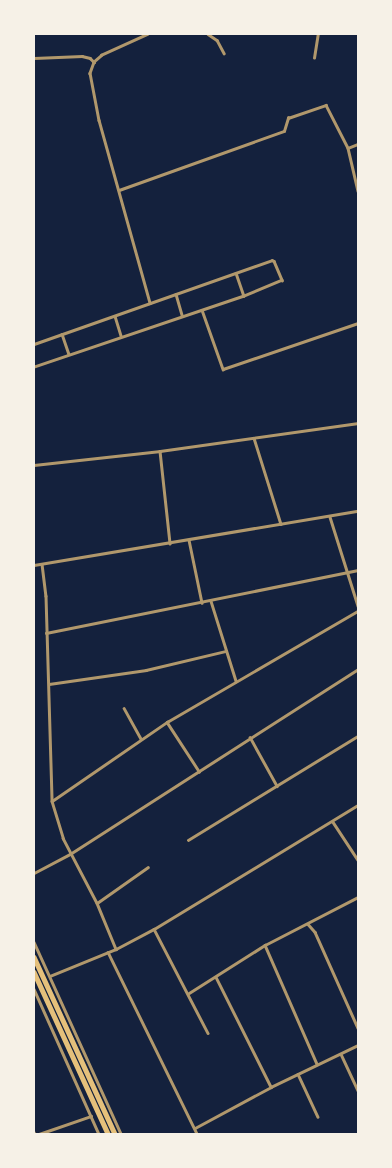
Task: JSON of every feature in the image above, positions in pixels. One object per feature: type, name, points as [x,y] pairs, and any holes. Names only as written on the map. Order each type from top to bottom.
[{"type":"highway","points":[[34,957],[115,1134]]},
{"type":"highway","points":[[34,972],[108,1134]]},
{"type":"street","points":[[148,34],[102,55],[94,62],[90,73],[91,85],[118,190],[150,303]]},
{"type":"street","points":[[208,34],[217,40],[224,53]]},
{"type":"street","points":[[314,58],[318,34]]},
{"type":"street","points":[[34,58],[82,56],[90,58],[94,62]]},
{"type":"street","points":[[118,190],[284,131],[288,118],[326,105],[348,148],[358,191]]},
{"type":"street","points":[[348,148],[358,144]]},
{"type":"street","points":[[34,344],[272,260],[282,280],[244,296],[182,315],[34,367]]},
{"type":"street","points":[[236,273],[244,296]]},
{"type":"street","points":[[176,294],[182,315]]},
{"type":"street","points":[[202,310],[223,369],[358,323]]},
{"type":"street","points":[[115,316],[121,336]]},
{"type":"street","points":[[62,334],[69,354]]},
{"type":"street","points":[[34,465],[160,451],[358,423]]},
{"type":"street","points":[[254,438],[281,525]]},
{"type":"street","points":[[160,451],[170,544]]},
{"type":"street","points":[[34,565],[170,544],[358,511]]},
{"type":"street","points":[[330,516],[358,606]]},
{"type":"street","points":[[189,540],[202,603]]},
{"type":"street","points":[[42,564],[49,684],[49,745],[52,801],[63,838],[97,903],[116,949]]},
{"type":"street","points":[[46,634],[358,570]]},
{"type":"street","points":[[211,601],[236,681]]},
{"type":"street","points":[[52,801],[167,722],[358,611]]},
{"type":"street","points":[[49,684],[146,670],[226,651]]},
{"type":"street","points":[[34,873],[70,854],[358,669]]},
{"type":"street","points":[[124,708],[141,740]]},
{"type":"street","points":[[167,722],[199,770]]},
{"type":"street","points":[[188,840],[358,736]]},
{"type":"street","points":[[250,737],[277,786]]},
{"type":"street","points":[[50,976],[116,949],[154,929],[237,877],[333,822],[358,805]]},
{"type":"street","points":[[333,822],[358,860]]},
{"type":"street","points":[[97,903],[148,867]]},
{"type":"street","points":[[189,993],[265,945],[358,897]]},
{"type":"street","points":[[308,924],[315,932],[358,1028]]},
{"type":"street","points":[[154,929],[189,993],[208,1033]]},
{"type":"street","points":[[34,942],[121,1134]]},
{"type":"street","points":[[265,945],[317,1064]]},
{"type":"street","points":[[108,952],[197,1134]]},
{"type":"street","points":[[216,977],[271,1087]]},
{"type":"street","points":[[34,989],[99,1134]]},
{"type":"street","points":[[194,1128],[271,1087],[358,1045]]},
{"type":"street","points":[[340,1054],[358,1090]]},
{"type":"street","points":[[298,1074],[318,1117]]},
{"type":"street","points":[[38,1134],[91,1116]]}]
